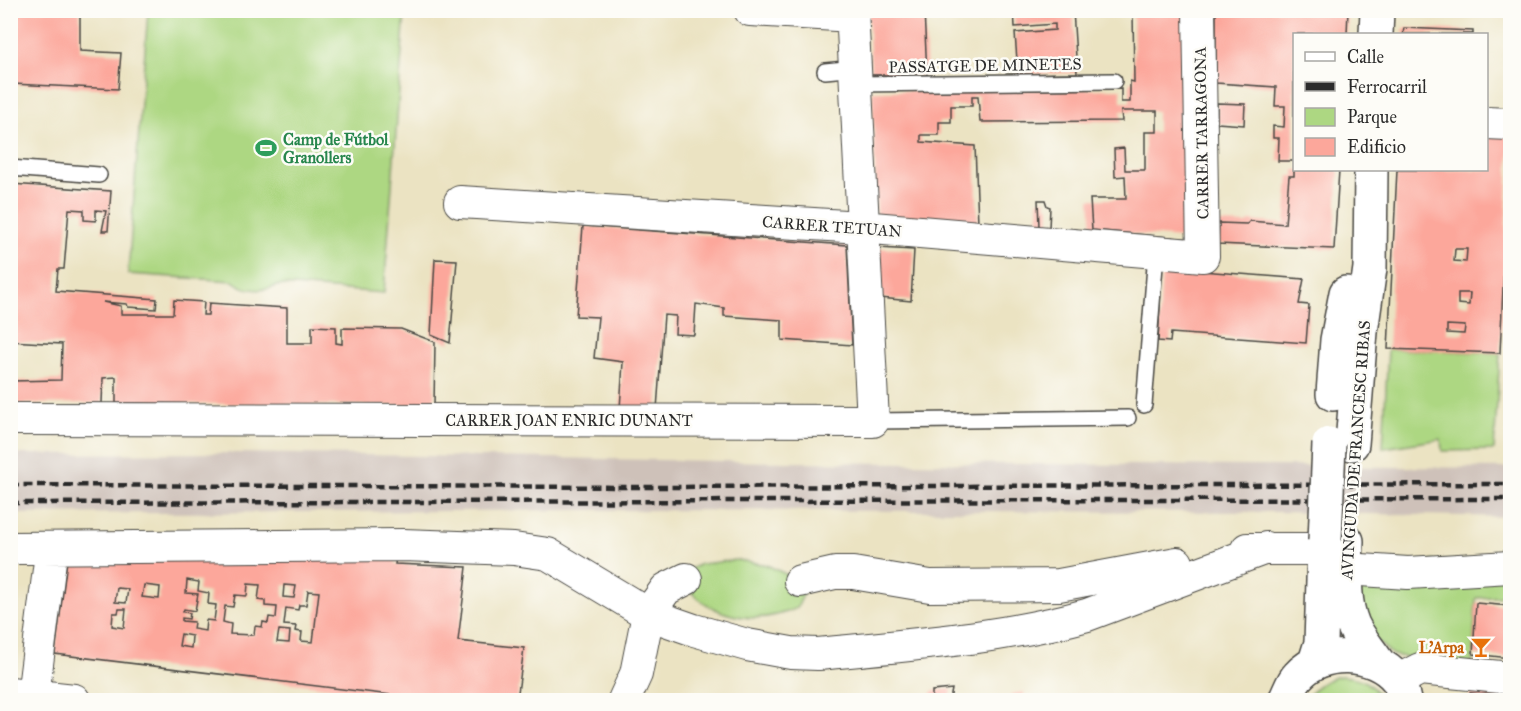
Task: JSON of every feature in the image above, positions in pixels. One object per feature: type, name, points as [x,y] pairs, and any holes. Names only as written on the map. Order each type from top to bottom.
[{"type":"street","points":[[750,10],[853,13],[846,74],[861,227],[873,421]]},
{"type":"street","name":"CARRER TARRAGONA","points":[[1198,10],[1211,257]]},
{"type":"street","points":[[1376,33],[1377,10]]},
{"type":"street","points":[[1488,123],[1510,124]]},
{"type":"street","name":"AVINGUDA DE FRANCESC RIBAS","points":[[1315,662],[1321,642],[1328,544],[1341,444],[1337,340],[1370,182]]},
{"type":"street","name":"CARRER TETUAN","points":[[460,202],[498,212],[1072,237],[1156,253],[1211,257]]},
{"type":"street","name":"CARRER JOAN ENRIC DUNANT","points":[[10,419],[873,421]]},
{"type":"street","points":[[800,581],[835,573],[853,573],[930,586],[1059,585],[1127,574],[1231,550],[1328,544]]},
{"type":"street","name":"AVINGUDA DE FRANCESC RIBAS","points":[[1328,544],[1345,579],[1349,612],[1354,626],[1393,680]]},
{"type":"street","points":[[10,548],[403,545],[514,549],[548,554],[648,614],[747,645],[791,653],[860,650],[1056,624],[1087,615],[1266,548]]},
{"type":"street","points":[[50,561],[22,694],[74,700]]},
{"type":"street","points":[[1361,570],[1408,573],[1510,567]]},
{"type":"street","points":[[624,700],[636,674],[648,614],[666,589],[686,579]]},
{"type":"street","points":[[1285,700],[1297,676],[1315,662],[1352,656],[1393,680],[1420,669],[1510,678]]},
{"type":"lane","name":"PASSATGE DE MINETES","points":[[846,74],[1114,81]]},
{"type":"lane","points":[[10,168],[99,175]]},
{"type":"lane","points":[[1144,405],[1156,253]]},
{"type":"lane","name":"CARRER JOAN ENRIC DUNANT","points":[[873,421],[1128,418]]},
{"type":"shaded area","points":[[242,453],[787,462],[1510,468],[1510,517],[1277,512],[591,510],[11,514],[10,454]]},
{"type":"green space","name":"Camp de Fútbol Granollers","points":[[148,11],[405,11],[384,293],[280,285],[256,290],[244,288],[233,281],[128,274]]},
{"type":"green space","points":[[1388,349],[1500,353],[1494,450],[1442,451],[1441,439],[1383,448]]},
{"type":"green space","points":[[737,560],[767,565],[800,581],[804,593],[797,608],[768,617],[740,616],[712,607],[688,589],[685,571],[701,564]]},
{"type":"green space","points":[[1510,560],[1510,596],[1476,598],[1472,668],[1393,655],[1372,637],[1358,609],[1356,562]]},
{"type":"green space","points":[[1341,676],[1365,682],[1382,700],[1306,700],[1320,684]]},
{"type":"building","points":[[13,10],[80,10],[80,51],[121,53],[118,89],[12,84]]},
{"type":"building","points":[[868,10],[924,10],[927,75],[871,75]]},
{"type":"building","points":[[1014,10],[1073,10],[1077,73],[1018,74],[1015,33],[1055,30],[1055,24],[1015,27]]},
{"type":"building","points":[[1133,10],[1188,10],[1191,239],[1092,230],[1090,199],[1126,199],[1125,176],[1115,177],[1114,149],[1124,148],[1125,170],[1145,170],[1145,132],[1157,132],[1157,111],[1121,111],[1122,121],[980,122],[978,96],[972,96],[972,106],[951,106],[951,122],[939,122],[939,135],[921,135],[921,142],[975,146],[978,223],[877,215],[872,91],[1121,89],[1121,102],[1130,102],[1130,81],[1134,82]]},
{"type":"building","points":[[1216,10],[1348,10],[1347,33],[1293,33],[1293,161],[1278,161],[1279,138],[1273,138],[1273,126],[1284,127],[1285,106],[1275,106],[1276,87],[1216,83]]},
{"type":"building","points":[[1404,28],[1473,31],[1473,33],[1403,33]]},
{"type":"building","points":[[1217,103],[1245,104],[1244,125],[1217,123]]},
{"type":"building","points":[[1488,134],[1510,135],[1500,353],[1388,349],[1397,171],[1488,171]],"holes":[[[1455,249],[1467,249],[1466,262],[1454,261]],[[1458,293],[1470,293],[1469,305],[1458,304]],[[1447,325],[1465,326],[1464,334],[1447,333]]]},
{"type":"building","points":[[1294,171],[1339,171],[1334,249],[1218,244],[1219,223],[1247,224],[1250,221],[1285,224],[1289,176],[1294,176]]},
{"type":"building","points":[[11,184],[111,191],[108,231],[102,231],[106,211],[96,210],[96,221],[84,220],[84,210],[69,209],[64,269],[58,269],[56,291],[157,299],[156,309],[103,302],[121,306],[121,314],[173,314],[174,300],[204,302],[203,315],[208,315],[209,303],[287,308],[287,343],[312,343],[312,326],[336,327],[336,343],[342,344],[342,328],[401,329],[435,342],[434,406],[116,403],[116,377],[103,378],[102,403],[10,404],[10,381],[61,380],[62,344],[10,341]]},
{"type":"building","points":[[1038,200],[1045,200],[1047,206],[1050,207],[1049,228],[1039,227]]},
{"type":"building","points":[[583,226],[847,245],[852,345],[782,340],[782,320],[724,316],[724,308],[696,304],[694,335],[675,334],[676,316],[664,315],[657,409],[620,409],[623,362],[594,358],[598,317],[576,316]]},
{"type":"building","points":[[878,248],[914,250],[911,301],[880,298]]},
{"type":"building","points":[[435,259],[457,260],[450,343],[431,335]]},
{"type":"building","points":[[1162,268],[1304,279],[1299,304],[1309,305],[1306,343],[1171,333],[1170,342],[1158,341]]},
{"type":"building","points":[[397,551],[395,564],[467,567],[458,641],[524,648],[517,700],[432,700],[55,654],[68,553]],"holes":[[[187,580],[199,582],[198,591],[209,593],[208,604],[216,605],[214,621],[206,620],[205,631],[193,629],[194,622],[182,621],[182,618],[189,619],[190,613],[183,612],[184,609],[195,611],[198,594],[186,593]],[[248,584],[260,585],[258,600],[265,601],[265,606],[277,607],[276,618],[269,617],[268,623],[263,622],[262,627],[255,626],[254,635],[230,634],[231,624],[223,622],[225,606],[233,607],[235,595],[247,596]],[[144,585],[160,587],[159,599],[142,597]],[[284,585],[296,586],[294,598],[283,597]],[[117,588],[128,589],[126,603],[115,602]],[[308,591],[319,592],[313,642],[301,641],[302,632],[295,631],[296,626],[284,625],[286,608],[298,610],[299,605],[306,605]],[[119,609],[126,609],[124,628],[112,626],[113,613],[118,613]],[[279,630],[290,631],[289,643],[277,642]],[[181,634],[192,636],[191,648],[179,646]]]},
{"type":"building","points":[[1476,603],[1510,606],[1510,658],[1473,654]]},
{"type":"building","points":[[952,689],[950,700],[932,700],[932,691]]},
{"type":"building","points":[[1024,692],[1024,700],[1010,700],[1011,694]]},
{"type":"building","points":[[1470,693],[1510,697],[1510,700],[1469,700]]},
{"type":"railway","points":[[10,485],[653,487],[1510,484]]},
{"type":"railway","points":[[10,503],[1510,499]]},
{"type":"place","name":"Camp de Fútbol Granollers","points":[[266,148]]},
{"type":"place","name":"L'Arpa","points":[[1481,647]]}]
